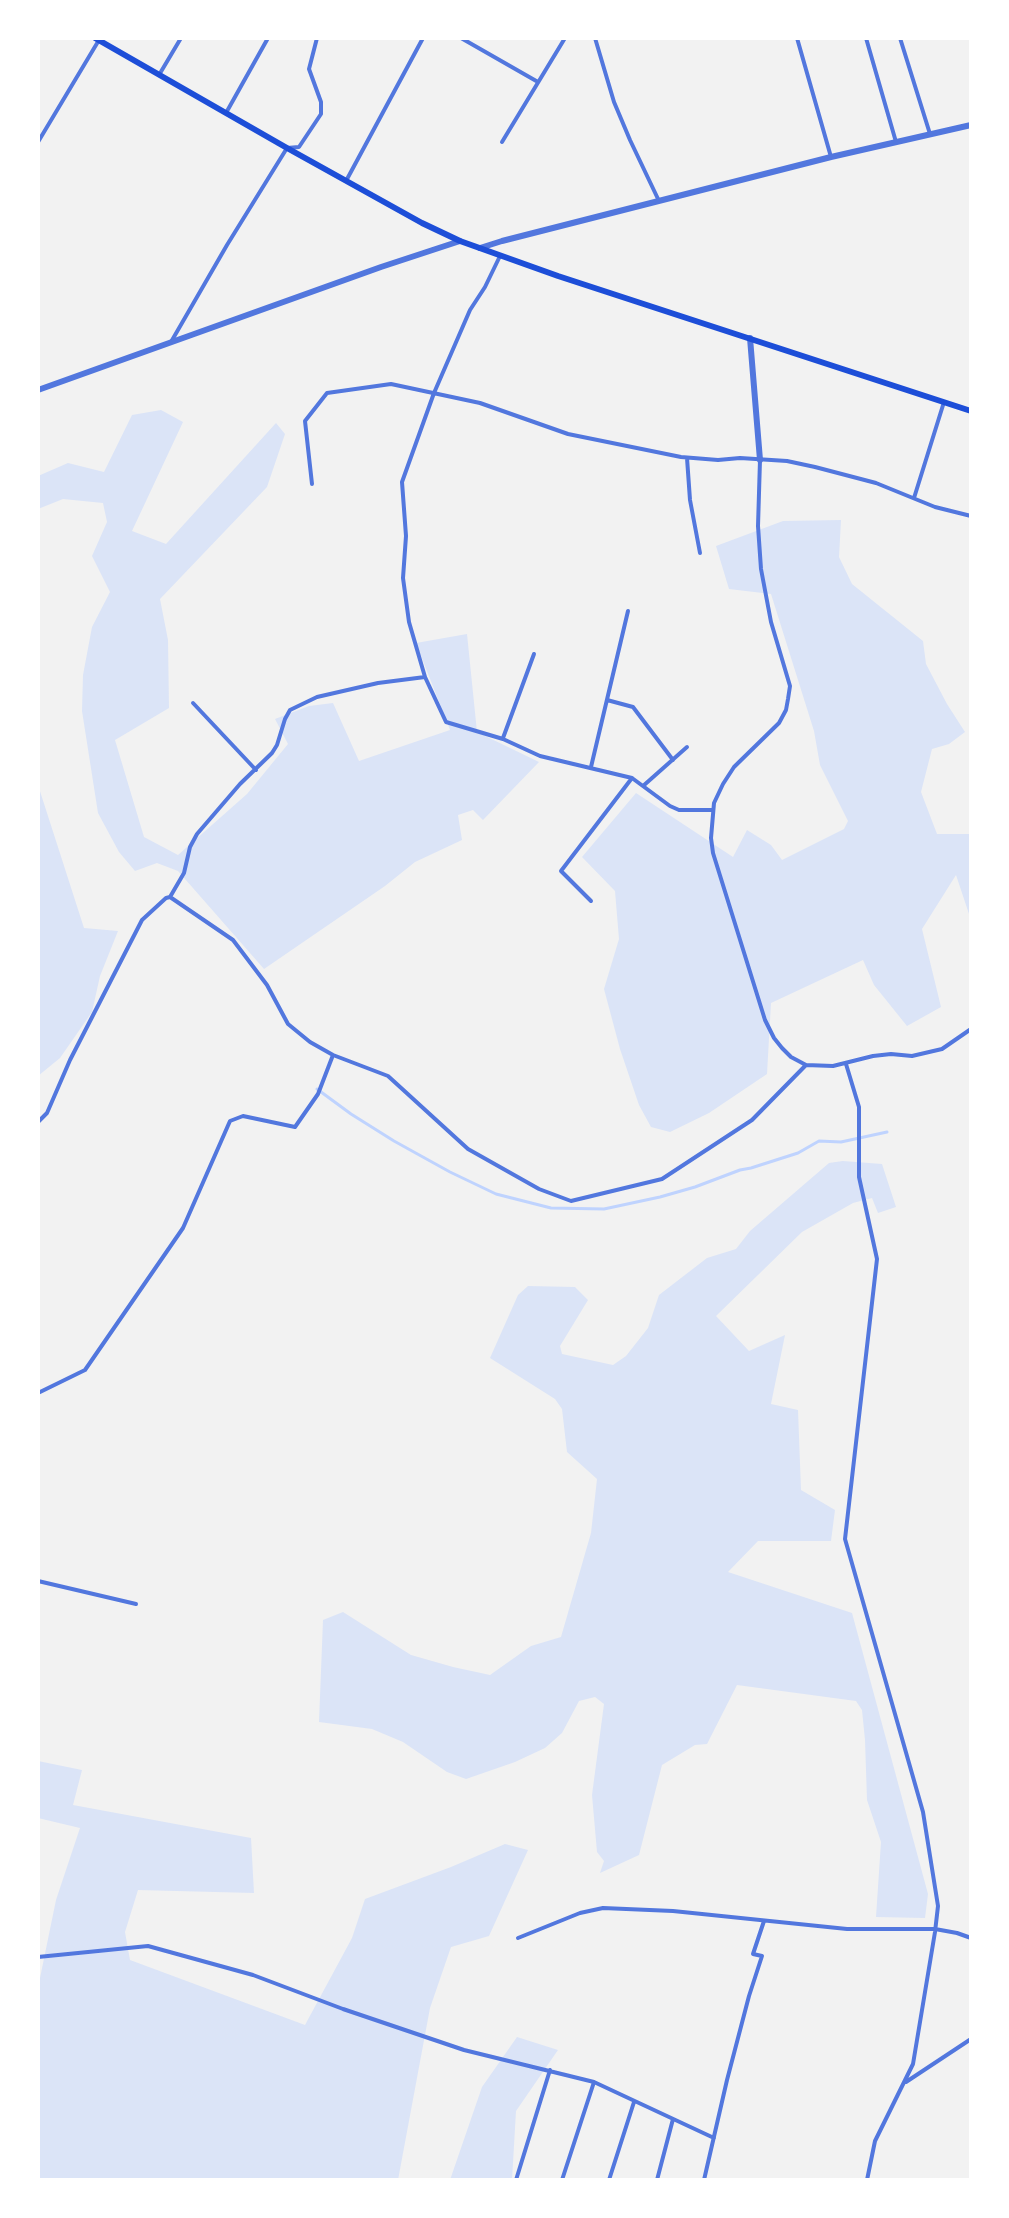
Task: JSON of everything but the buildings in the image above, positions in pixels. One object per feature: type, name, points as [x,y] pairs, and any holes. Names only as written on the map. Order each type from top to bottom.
[{"type":"main road","points":[[97,39],[346,181],[460,241],[971,411]]},
{"type":"street","points":[[159,75],[181,38]]},
{"type":"street","points":[[226,113],[268,38]]},
{"type":"street","points":[[171,343],[287,148],[299,147],[321,114],[321,102],[309,69],[317,38]]},
{"type":"street","points":[[346,181],[423,38]]},
{"type":"street","points":[[461,38],[538,82]]},
{"type":"street","points":[[502,142],[565,38]]},
{"type":"street","points":[[595,38],[614,102],[659,201]]},
{"type":"street","points":[[797,38],[831,157]]},
{"type":"street","points":[[866,38],[896,142]]},
{"type":"street","points":[[900,38],[930,134]]},
{"type":"street","points":[[38,142],[97,39]]},
{"type":"street","points":[[480,248],[831,157],[971,125]]},
{"type":"street","points":[[38,390],[460,241]]},
{"type":"street","points":[[500,256],[470,310],[434,393],[402,482],[406,607],[425,677],[446,722],[503,739],[540,756],[632,778],[679,810],[713,810]]},
{"type":"street","points":[[750,338],[760,460],[758,526],[761,569],[771,622],[790,686],[786,710],[779,723],[734,767],[723,784],[713,810],[711,838],[765,1020],[774,1038],[791,1057],[806,1065],[820,1067],[873,1056],[912,1056],[942,1049],[971,1029]]},
{"type":"street","points":[[312,484],[305,421],[327,393],[391,384],[480,403],[568,434],[687,458],[787,461],[815,467],[876,483],[935,507],[971,516]]},
{"type":"street","points":[[914,498],[944,402]]},
{"type":"street","points":[[687,458],[690,500],[700,553]]},
{"type":"street","points":[[591,767],[628,611]]},
{"type":"street","points":[[503,739],[534,654]]},
{"type":"street","points":[[38,1122],[47,1113],[70,1060],[142,920],[170,897],[184,873],[190,847],[197,834],[277,745],[290,710],[317,697],[341,691],[425,677]]},
{"type":"street","points":[[607,700],[633,707],[673,760]]},
{"type":"street","points":[[193,703],[256,770]]},
{"type":"street","points":[[643,786],[687,747]]},
{"type":"street","points":[[591,901],[561,871],[632,778]]},
{"type":"street","points":[[170,897],[233,940],[267,985],[288,1024],[310,1042],[333,1055],[388,1076],[468,1149],[539,1189],[571,1201],[662,1179],[752,1120],[806,1065]]},
{"type":"street","points":[[38,1393],[85,1370],[183,1228],[230,1121],[243,1116],[295,1127],[318,1094],[333,1055]]},
{"type":"street","points":[[846,1064],[859,1107],[859,1177],[877,1259],[845,1539],[923,1812],[938,1906],[913,2064],[875,2141],[867,2180]]},
{"type":"street","points":[[38,1581],[136,1604]]},
{"type":"street","points":[[518,1938],[580,1913],[603,1908],[673,1911],[847,1929],[935,1929],[971,1938]]},
{"type":"street","points":[[704,2180],[749,1996],[762,1956],[753,1954],[764,1921]]},
{"type":"street","points":[[38,1957],[148,1946],[253,1975],[464,2050],[594,2082],[714,2138]]},
{"type":"street","points":[[904,2083],[971,2039]]},
{"type":"street","points":[[516,2180],[550,2070]]},
{"type":"street","points":[[562,2180],[594,2082]]},
{"type":"street","points":[[609,2180],[634,2102]]},
{"type":"street","points":[[657,2180],[673,2119]]},
{"type":"shaded area","points":[[161,410],[183,422],[132,531],[166,544],[276,423],[285,434],[267,487],[160,599],[168,640],[169,708],[115,740],[144,837],[178,855],[247,794],[288,744],[275,719],[309,706],[333,703],[359,761],[450,730],[416,643],[467,634],[477,732],[539,762],[483,820],[473,810],[458,815],[462,840],[415,862],[264,969],[178,871],[157,863],[135,871],[119,852],[98,813],[82,711],[83,675],[92,627],[110,592],[92,556],[107,522],[103,503],[63,499],[38,509],[38,476],[68,463],[104,472],[132,415]]},
{"type":"shaded area","points":[[841,520],[839,557],[852,584],[923,641],[926,664],[965,732],[949,744],[932,749],[921,792],[937,834],[971,834],[971,920],[956,875],[922,929],[941,1007],[907,1026],[874,985],[863,960],[771,1003],[767,1074],[709,1113],[670,1132],[651,1127],[639,1105],[604,989],[619,939],[615,891],[582,857],[636,793],[733,857],[747,830],[771,845],[782,860],[844,829],[848,821],[820,765],[814,731],[771,594],[729,589],[716,546],[783,521]]},
{"type":"shaded area","points":[[38,785],[84,928],[118,931],[100,976],[92,1012],[60,1058],[38,1076]]},
{"type":"shaded area","points":[[829,1163],[882,1164],[896,1207],[878,1213],[872,1198],[853,1203],[802,1232],[716,1316],[749,1351],[785,1335],[771,1404],[798,1410],[801,1490],[835,1510],[831,1541],[758,1541],[728,1572],[852,1613],[928,1894],[925,1918],[876,1917],[881,1842],[867,1800],[862,1710],[856,1701],[737,1685],[707,1744],[695,1745],[662,1765],[639,1855],[600,1873],[604,1861],[597,1852],[592,1795],[604,1704],[595,1697],[579,1701],[562,1733],[545,1748],[466,1779],[447,1772],[403,1742],[372,1729],[319,1722],[323,1620],[343,1612],[411,1655],[490,1675],[531,1646],[561,1637],[591,1533],[597,1479],[567,1452],[562,1409],[555,1399],[490,1358],[518,1295],[528,1286],[575,1287],[588,1300],[560,1346],[562,1354],[613,1365],[626,1356],[648,1328],[659,1295],[707,1258],[736,1249],[750,1231]]},
{"type":"shaded area","points":[[38,1761],[82,1770],[73,1805],[251,1838],[254,1893],[138,1890],[125,1932],[130,1960],[305,2025],[352,1938],[365,1899],[505,1844],[528,1850],[489,1936],[451,1947],[430,2008],[398,2180],[38,2180],[40,1978],[56,1900],[80,1828],[38,1818]]},
{"type":"shaded area","points":[[517,2037],[558,2050],[516,2111],[512,2180],[450,2180],[482,2087]]},
{"type":"waterway","points":[[317,1089],[394,1141],[450,1172],[496,1194],[551,1208],[604,1209],[660,1197],[798,1153],[819,1141],[841,1142],[887,1132]]}]
